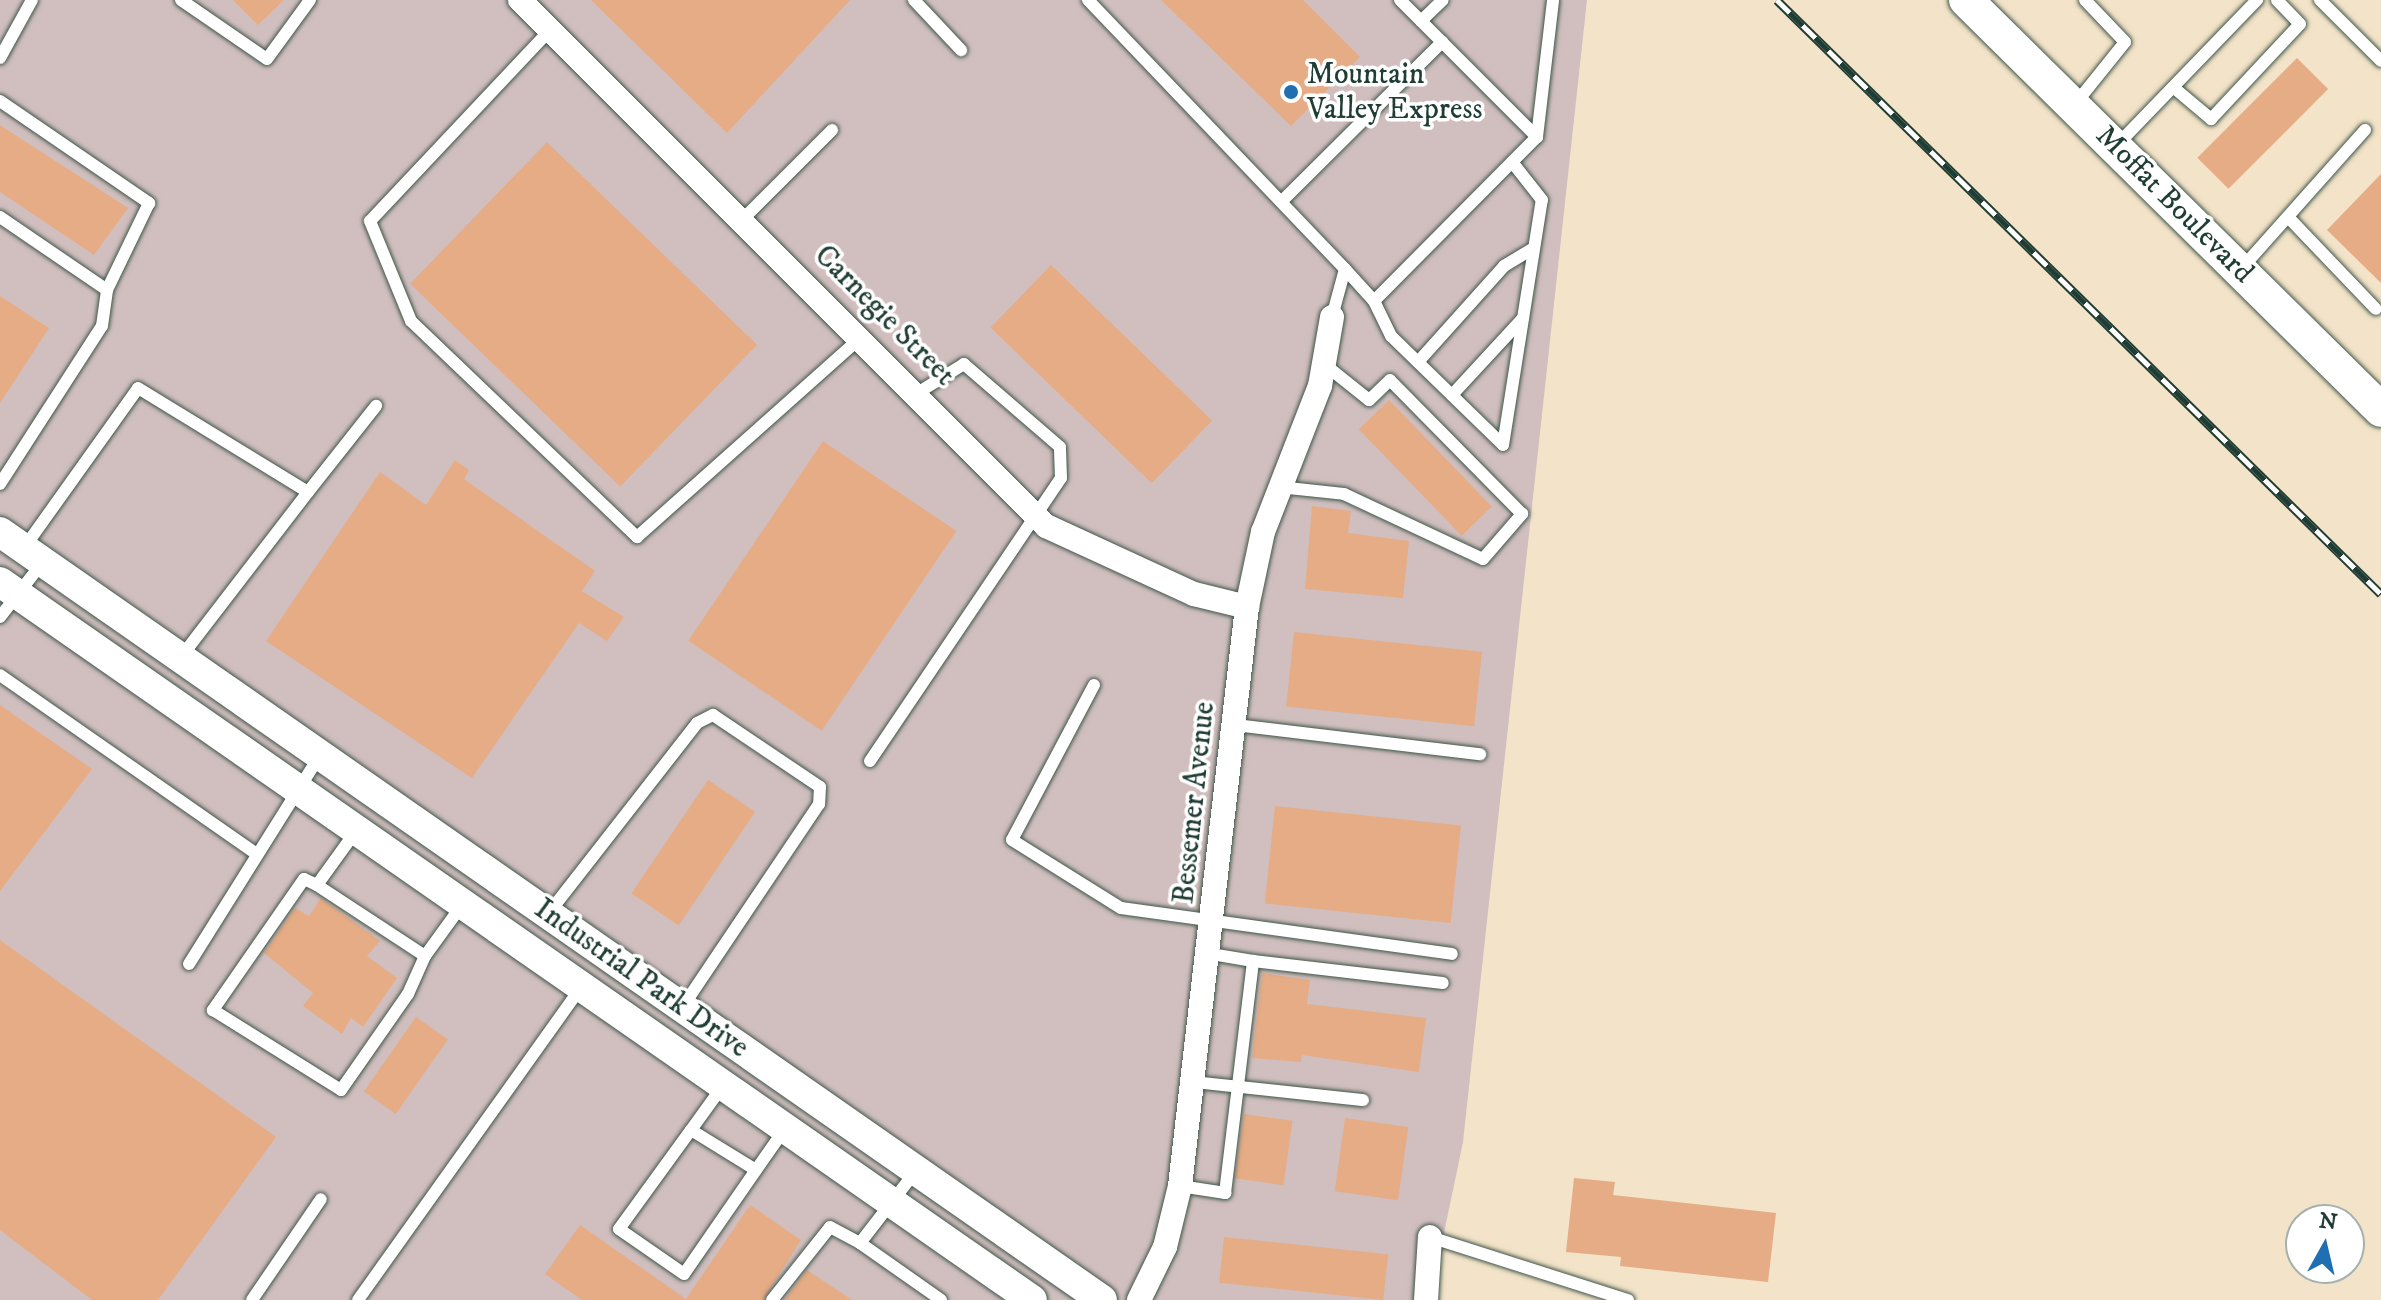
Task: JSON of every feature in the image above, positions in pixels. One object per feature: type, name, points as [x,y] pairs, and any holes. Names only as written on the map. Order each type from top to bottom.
[{"type":"main road","name":"Moffat Boulevard","points":[[1966,0],[2381,410]]},
{"type":"street","name":"Carnegie Street","points":[[520,0],[743,219],[1038,519],[1109,560],[1247,607]]},
{"type":"street","name":"Bessemer Avenue","points":[[1139,1300],[1165,1247],[1180,1186],[1215,922],[1247,607],[1279,487],[1324,364],[1332,317]]},
{"type":"street","name":"Industrial Park Drive","points":[[1024,1298],[154,690],[5,593],[23,547],[1102,1300]]},
{"type":"street","points":[[154,690],[181,657]]},
{"type":"street","points":[[1426,1300],[1430,1237]]},
{"type":"lane","points":[[0,58],[32,0]]},
{"type":"lane","points":[[181,0],[267,59],[310,0]]},
{"type":"lane","points":[[914,0],[961,50]]},
{"type":"lane","points":[[1088,0],[1374,301],[1391,336],[1503,445],[1542,200],[1512,162]]},
{"type":"lane","points":[[1400,0],[1537,137]]},
{"type":"lane","points":[[1421,21],[1443,0]]},
{"type":"lane","points":[[1374,301],[1537,137],[1553,0]]},
{"type":"lane","points":[[2074,106],[2125,42],[2085,0]]},
{"type":"lane","points":[[2115,147],[2257,0]]},
{"type":"lane","points":[[2173,87],[2211,119],[2300,24],[2277,0]]},
{"type":"lane","points":[[2320,0],[2381,61]]},
{"type":"lane","points":[[550,30],[370,221],[411,321],[637,537],[860,338]]},
{"type":"lane","points":[[1282,201],[1442,42]]},
{"type":"lane","points":[[0,101],[149,203],[107,290],[102,326],[0,484]]},
{"type":"lane","points":[[743,219],[832,130]]},
{"type":"lane","points":[[2240,271],[2365,130]]},
{"type":"lane","points":[[0,217],[107,290]]},
{"type":"lane","points":[[2288,217],[2376,309]]},
{"type":"lane","points":[[1418,362],[1504,266],[1534,248]]},
{"type":"lane","points":[[1332,317],[1345,269]]},
{"type":"lane","points":[[1452,395],[1523,318]]},
{"type":"lane","points":[[870,761],[1038,519],[1061,478],[1060,447],[964,364],[916,394]]},
{"type":"lane","points":[[1279,487],[1344,494],[1483,559],[1522,514],[1390,380],[1369,400],[1324,364]]},
{"type":"lane","points":[[23,547],[138,388],[308,492]]},
{"type":"lane","points":[[181,657],[376,406]]},
{"type":"lane","points":[[0,675],[257,854]]},
{"type":"lane","points":[[1094,685],[1012,840],[1121,908],[1452,954]]},
{"type":"lane","points":[[548,914],[697,723],[713,715],[820,787],[819,804],[682,1008]]},
{"type":"lane","points":[[1235,725],[1480,754]]},
{"type":"lane","points":[[189,964],[320,755]]},
{"type":"lane","points":[[317,885],[356,831]]},
{"type":"lane","points":[[425,956],[304,879],[213,1010],[341,1090],[408,994],[425,956],[462,905]]},
{"type":"lane","points":[[1211,954],[1443,983]]},
{"type":"lane","points":[[1180,1186],[1225,1193],[1253,961]]},
{"type":"lane","points":[[358,1300],[580,989]]},
{"type":"lane","points":[[1194,1082],[1363,1100]]},
{"type":"lane","points":[[722,1087],[619,1229],[684,1274],[784,1130]]},
{"type":"lane","points":[[691,1130],[756,1170]]},
{"type":"lane","points":[[860,1243],[917,1170]]},
{"type":"lane","points":[[252,1300],[321,1199]]},
{"type":"lane","points":[[772,1300],[830,1227],[860,1243],[941,1300]]},
{"type":"lane","points":[[1430,1237],[1629,1299]]},
{"type":"shaded area","points":[[0,0],[1587,0],[1463,1142],[1430,1300],[0,1300]]},
{"type":"building","points":[[233,0],[284,0],[258,25]]},
{"type":"building","points":[[591,0],[850,0],[727,133]]},
{"type":"building","name":"Mountain Valley Express","points":[[1161,0],[1303,0],[1360,57],[1291,126]]},
{"type":"building","points":[[2297,58],[2328,89],[2228,189],[2197,158]]},
{"type":"building","points":[[0,125],[128,208],[94,255],[0,192]]},
{"type":"building","points":[[547,142],[757,345],[620,487],[410,284]]},
{"type":"building","points":[[2381,174],[2381,283],[2327,230]]},
{"type":"building","points":[[1051,265],[1212,421],[1152,483],[991,328]]},
{"type":"building","points":[[0,296],[49,328],[0,403]]},
{"type":"building","points":[[1389,400],[1492,506],[1462,536],[1359,429]]},
{"type":"building","points":[[823,441],[956,531],[822,731],[688,641]]},
{"type":"building","points":[[455,460],[469,470],[464,479],[595,571],[582,591],[624,617],[607,641],[579,623],[472,778],[266,641],[380,472],[426,505]]},
{"type":"building","points":[[1312,506],[1351,511],[1348,533],[1409,541],[1403,598],[1305,589]]},
{"type":"building","points":[[1294,632],[1482,652],[1474,726],[1286,707]]},
{"type":"building","points":[[0,705],[92,769],[0,891]]},
{"type":"building","points":[[708,780],[755,812],[679,925],[631,894]]},
{"type":"building","points":[[1275,806],[1461,826],[1451,923],[1265,903]]},
{"type":"building","points":[[321,898],[380,941],[367,956],[397,978],[363,1027],[351,1018],[342,1034],[303,1006],[313,993],[264,953],[295,908],[309,916]]},
{"type":"building","points":[[0,940],[276,1137],[158,1300],[92,1300],[0,1230]]},
{"type":"building","points":[[1262,973],[1310,980],[1307,1004],[1426,1018],[1419,1072],[1302,1055],[1301,1062],[1252,1058]]},
{"type":"building","points":[[416,1017],[448,1039],[396,1114],[364,1092]]},
{"type":"building","points":[[1244,1114],[1293,1121],[1283,1185],[1235,1178]]},
{"type":"building","points":[[1345,1118],[1408,1127],[1398,1200],[1335,1191]]},
{"type":"building","points":[[1574,1178],[1615,1182],[1613,1195],[1776,1213],[1768,1282],[1620,1266],[1621,1257],[1566,1252]]},
{"type":"building","points":[[750,1205],[801,1240],[763,1300],[582,1300],[545,1274],[580,1225],[686,1299]]},
{"type":"building","points":[[1224,1237],[1388,1254],[1383,1300],[1219,1283]]},
{"type":"building","points":[[807,1270],[852,1300],[784,1300]]},
{"type":"railway","points":[[1777,0],[2381,594]]},
{"type":"place","name":"Mountain Valley Express","points":[[1291,92]]}]
